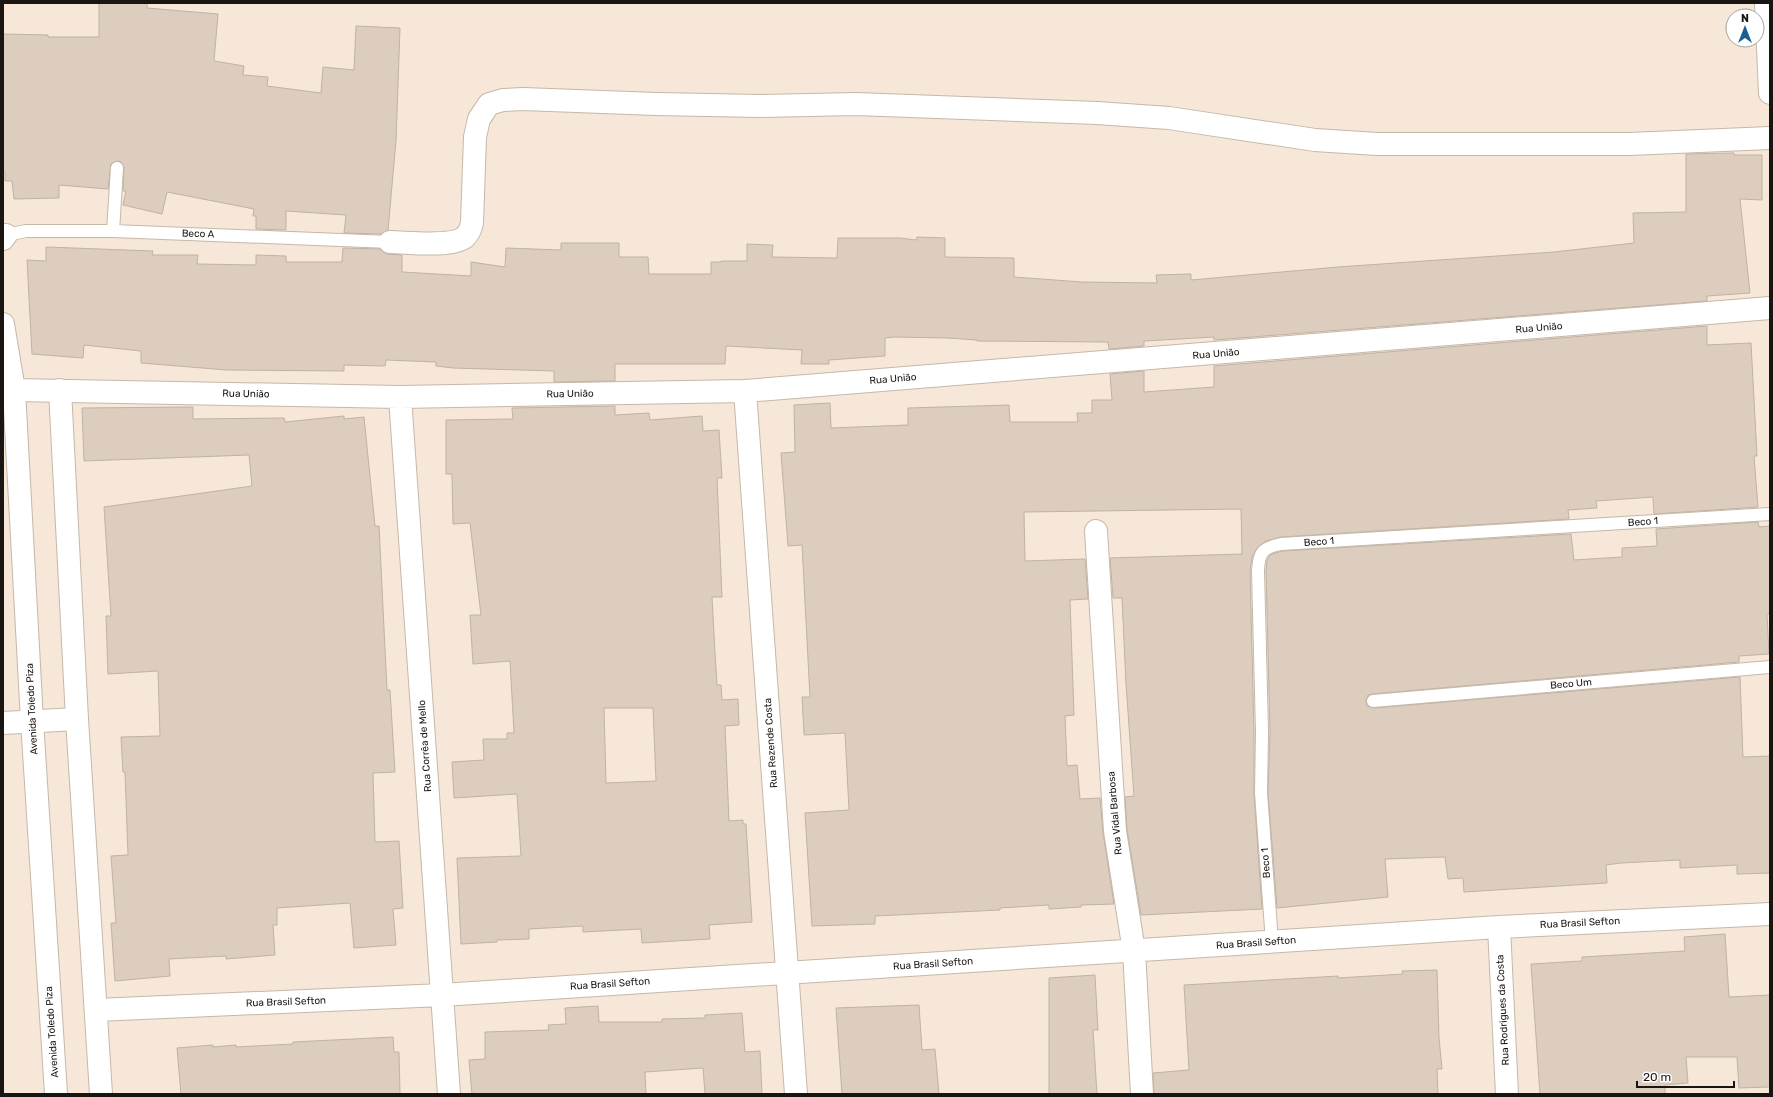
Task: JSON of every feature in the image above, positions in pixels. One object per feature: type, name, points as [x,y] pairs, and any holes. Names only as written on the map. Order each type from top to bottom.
[{"type":"street","points":[[1766,3],[1770,93]]},
{"type":"street","points":[[390,242],[447,243],[465,237],[470,231],[472,223],[475,137],[479,119],[489,104],[503,100],[523,99],[760,106],[856,104],[1097,113],[1169,118],[1315,140],[1377,144],[1629,144],[1770,138]]},
{"type":"street","name":"Rua União","points":[[14,390],[400,397],[746,391],[1770,308]]},
{"type":"street","name":"Avenida Toledo Piza","points":[[3,324],[14,390],[32,721],[56,1094]]},
{"type":"street","points":[[60,390],[77,719],[101,1094]]},
{"type":"street","name":"Rua Rezende Costa","points":[[746,391],[796,1094]]},
{"type":"street","name":"Rua Corrêa de Mello","points":[[400,397],[449,1094]]},
{"type":"street","name":"Rua Vidal Barbosa","points":[[1096,531],[1115,831],[1134,951],[1142,1094]]},
{"type":"street","points":[[3,723],[77,719]]},
{"type":"street","name":"Rua Brasil Sefton","points":[[96,1010],[442,995],[1499,927],[1770,914]]},
{"type":"street","name":"Rua Rodrigues da Costa","points":[[1499,927],[1507,1094]]},
{"type":"lane","points":[[113,231],[117,168]]},
{"type":"lane","name":"Beco A","points":[[4,237],[26,231],[113,231],[390,242]]},
{"type":"lane","name":"Beco 1","points":[[1272,942],[1260,793],[1262,732],[1258,571],[1259,558],[1263,550],[1270,546],[1281,544],[1770,514]]},
{"type":"lane","name":"Beco Um","points":[[1373,701],[1770,667]]},
{"type":"building","points":[[99,3],[147,3],[147,8],[218,14],[214,61],[244,66],[243,75],[268,77],[267,86],[321,93],[323,67],[354,70],[356,26],[400,28],[396,141],[388,230],[381,234],[344,233],[346,215],[286,211],[286,230],[256,229],[256,216],[253,216],[254,209],[167,192],[162,214],[123,205],[126,191],[123,191],[124,168],[121,162],[118,161],[111,164],[108,189],[59,185],[59,198],[14,199],[12,181],[5,181],[5,172],[3,172],[3,34],[48,35],[48,37],[99,37]]},
{"type":"building","points":[[1734,153],[1734,155],[1762,155],[1762,200],[1740,199],[1750,293],[1707,296],[1707,301],[1214,340],[1214,337],[1144,341],[1144,346],[1109,349],[1108,342],[977,341],[948,338],[894,337],[885,338],[885,356],[829,360],[829,364],[801,364],[802,350],[726,346],[725,364],[615,364],[615,381],[554,382],[554,371],[453,368],[436,366],[436,362],[386,360],[385,366],[344,365],[344,371],[227,370],[141,363],[141,351],[84,345],[83,358],[32,354],[27,260],[46,261],[46,247],[153,251],[152,255],[198,255],[197,264],[256,265],[256,255],[286,256],[286,262],[342,262],[343,248],[380,249],[386,254],[402,255],[402,272],[471,276],[471,262],[505,267],[506,248],[561,250],[561,243],[619,243],[619,257],[648,257],[649,274],[711,274],[711,262],[747,261],[747,244],[773,245],[772,257],[837,258],[838,238],[900,238],[916,240],[917,237],[945,238],[945,257],[1014,258],[1014,277],[1082,282],[1157,283],[1156,275],[1191,274],[1191,280],[1338,267],[1554,252],[1634,243],[1633,213],[1686,212],[1686,154]]},
{"type":"building","points":[[1707,326],[1707,345],[1751,343],[1757,456],[1754,456],[1758,507],[1654,514],[1653,497],[1596,501],[1597,508],[1568,510],[1569,519],[1281,537],[1266,541],[1257,548],[1252,557],[1250,571],[1254,793],[1262,909],[1141,915],[1127,830],[1125,797],[1134,796],[1126,684],[1122,598],[1113,598],[1110,558],[1242,554],[1241,509],[1024,512],[1025,561],[1085,559],[1088,599],[1070,600],[1074,715],[1065,716],[1067,766],[1077,765],[1080,799],[1100,798],[1103,833],[1114,904],[1081,905],[1081,907],[1049,909],[1049,905],[1000,908],[1000,910],[875,916],[875,924],[812,926],[805,813],[849,810],[845,733],[804,735],[802,697],[810,697],[802,545],[788,546],[781,453],[795,452],[794,405],[830,403],[831,428],[908,425],[908,408],[1009,405],[1010,422],[1078,422],[1077,413],[1092,413],[1092,400],[1112,400],[1110,374],[1144,371],[1144,392],[1214,387],[1214,366]]},
{"type":"building","points":[[615,406],[615,415],[649,413],[650,420],[702,416],[703,431],[719,430],[722,478],[717,478],[722,597],[712,597],[717,685],[721,685],[722,700],[738,699],[739,725],[725,726],[729,821],[743,820],[743,824],[746,824],[752,922],[709,925],[710,939],[642,943],[641,929],[583,932],[583,926],[529,929],[529,939],[497,940],[497,942],[461,944],[457,858],[521,856],[517,794],[454,798],[452,762],[484,760],[483,739],[507,739],[507,733],[514,733],[510,661],[473,664],[470,615],[481,615],[470,523],[453,524],[452,474],[446,474],[446,420],[513,419],[512,408]],"holes":[[[604,708],[653,708],[656,781],[606,783]]]},
{"type":"building","points":[[193,407],[193,419],[284,418],[285,422],[344,416],[344,419],[364,417],[375,526],[379,526],[387,690],[390,690],[395,772],[373,773],[375,842],[399,841],[403,908],[393,909],[396,945],[354,948],[350,903],[277,908],[277,925],[273,925],[275,955],[226,959],[226,956],[169,959],[170,976],[115,981],[111,923],[116,923],[111,856],[128,855],[125,772],[123,772],[121,737],[160,736],[158,671],[108,674],[106,616],[111,616],[104,507],[252,486],[249,455],[84,461],[82,408]]},
{"type":"building","points":[[1758,522],[1759,527],[1770,526],[1770,614],[1767,614],[1769,654],[1739,656],[1739,662],[1372,694],[1368,695],[1366,701],[1367,706],[1374,708],[1740,677],[1743,757],[1770,756],[1770,873],[1737,874],[1737,865],[1680,868],[1680,860],[1621,863],[1606,865],[1607,883],[1464,892],[1463,878],[1448,879],[1445,857],[1385,859],[1388,897],[1277,908],[1268,793],[1270,732],[1266,571],[1267,561],[1270,555],[1282,551],[1571,534],[1574,560],[1622,557],[1622,548],[1657,546],[1656,529]]},
{"type":"building","points":[[1725,934],[1729,997],[1770,995],[1770,1087],[1739,1088],[1737,1057],[1686,1057],[1688,1083],[1665,1085],[1665,1094],[1540,1094],[1531,964],[1582,961],[1582,957],[1685,951],[1684,937]]},
{"type":"building","points":[[1437,970],[1439,1038],[1442,1069],[1437,1069],[1438,1094],[1154,1094],[1153,1073],[1189,1070],[1184,985],[1338,976],[1338,978],[1403,974],[1402,971]]},
{"type":"building","points":[[1095,975],[1098,1030],[1093,1030],[1097,1094],[1049,1094],[1049,978]]},
{"type":"building","points":[[919,1005],[922,1050],[935,1049],[939,1094],[842,1094],[836,1008]]},
{"type":"building","points":[[598,1006],[599,1022],[662,1022],[662,1019],[705,1018],[705,1015],[742,1013],[745,1052],[760,1051],[762,1094],[705,1094],[703,1068],[645,1072],[646,1094],[472,1094],[469,1060],[485,1059],[485,1032],[549,1030],[548,1025],[566,1024],[565,1008]]},
{"type":"building","points":[[393,1037],[394,1052],[399,1052],[400,1094],[181,1094],[177,1048],[213,1045],[213,1047],[236,1045],[236,1047],[293,1044],[293,1042]]}]
